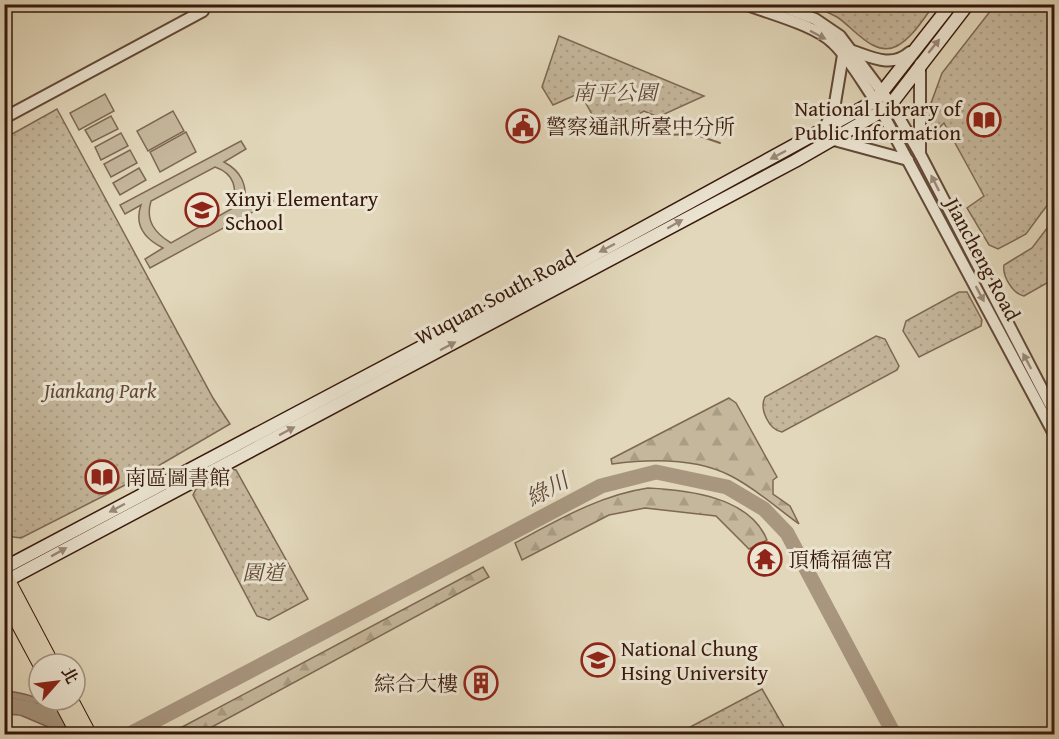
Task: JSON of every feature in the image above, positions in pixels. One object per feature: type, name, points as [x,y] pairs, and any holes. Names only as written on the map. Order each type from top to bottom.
[{"type":"main road","name":"Wuquan South Road","points":[[5,576],[824,131],[883,102],[951,4]]},
{"type":"main road","name":"Wuquan South Road","points":[[5,576],[834,140],[883,102],[920,64],[968,4]]},
{"type":"main road","points":[[5,576],[46,652]]},
{"type":"main road","points":[[4,597],[34,652]]},
{"type":"main road","points":[[72,712],[84,732]]},
{"type":"street","points":[[745,4],[816,32],[848,53],[875,59],[897,61],[924,40]]},
{"type":"street","points":[[776,4],[815,19],[840,36],[848,53],[883,102]]},
{"type":"street","points":[[4,118],[205,7]]},
{"type":"street","points":[[824,131],[834,109],[848,53]]},
{"type":"street","points":[[920,64],[920,154]]},
{"type":"street","name":"Jiancheng Road","points":[[883,102],[920,154],[1054,412]]},
{"type":"street","name":"Jiancheng Road","points":[[883,102],[908,160],[1054,434]]},
{"type":"street","points":[[834,140],[908,160]]},
{"type":"green space","points":[[934,4],[908,38],[889,49],[872,45],[837,17],[812,5]]},
{"type":"green space","points":[[995,5],[1054,5],[1054,196],[1026,234],[998,249],[989,245],[967,208],[984,196],[944,123],[929,138],[930,106],[942,73]]},
{"type":"green space","name":"南平公園","points":[[559,36],[704,96],[658,117],[644,111],[603,134],[580,93],[553,105],[542,87]]},
{"type":"green space","points":[[105,94],[114,111],[79,130],[70,113]]},
{"type":"green space","name":"Jiankang Park","points":[[57,109],[213,398],[230,424],[129,483],[21,538],[6,536],[4,532],[5,138]]},
{"type":"green space","points":[[173,111],[184,131],[148,151],[137,131]]},
{"type":"green space","points":[[111,116],[118,129],[92,142],[85,130]]},
{"type":"green space","points":[[186,132],[196,152],[160,172],[150,152]]},
{"type":"green space","points":[[121,133],[128,146],[101,160],[95,147]]},
{"type":"green space","points":[[241,141],[246,149],[224,162],[242,179],[245,203],[268,192],[273,201],[150,268],[145,259],[163,248],[146,236],[143,231],[139,219],[141,205],[125,214],[120,205]],"holes":[[[215,167],[222,170],[233,183],[235,194],[233,208],[171,243],[156,231],[149,215],[151,201]]]},
{"type":"green space","points":[[130,150],[137,163],[111,177],[104,164]]},
{"type":"green space","points":[[139,168],[146,180],[120,195],[113,183]]},
{"type":"green space","points":[[1054,219],[1054,279],[1024,296],[1020,295],[1007,279],[1004,265],[1032,248]]},
{"type":"green space","points":[[959,292],[967,292],[982,320],[981,326],[919,357],[903,331],[906,321]]},
{"type":"green space","points":[[876,336],[885,339],[899,366],[897,370],[782,432],[769,423],[763,407],[765,397]]},
{"type":"green space","points":[[729,398],[736,403],[777,477],[773,480],[773,494],[790,506],[799,524],[749,486],[718,470],[673,461],[612,464],[611,459]]},
{"type":"green space","name":"園道","points":[[230,469],[236,470],[308,599],[269,620],[257,616],[193,495],[196,489]]},
{"type":"green space","points":[[648,488],[699,494],[732,505],[747,514],[759,526],[767,540],[749,549],[716,516],[645,508],[609,515],[522,560],[515,543],[596,502]]},
{"type":"green space","points":[[483,567],[489,577],[199,734],[169,734]]},
{"type":"green space","points":[[762,689],[788,734],[677,734]]},
{"type":"water","points":[[4,691],[26,694],[27,712],[48,712],[60,732],[20,715],[5,714]]},
{"type":"waterway","points":[[646,118],[667,135],[694,134],[720,143]]},
{"type":"waterway","name":"綠川","points":[[130,734],[601,486],[656,472],[727,487],[764,509],[787,533],[894,734]]},
{"type":"waterway","name":"綠川","points":[[4,704],[30,709],[84,730]]},
{"type":"place","name":"National Library of Public Information","points":[[984,120]]},
{"type":"place","name":"警察通訊所臺中分所","points":[[523,126]]},
{"type":"place","name":"Xinyi Elementary School","points":[[202,210]]},
{"type":"place","name":"南區圖書館","points":[[102,477]]},
{"type":"place","name":"頂橋福德宮","points":[[765,559]]},
{"type":"place","name":"National Chung Hsing University","points":[[598,660]]},
{"type":"place","name":"綜合大樓","points":[[481,683]]}]
